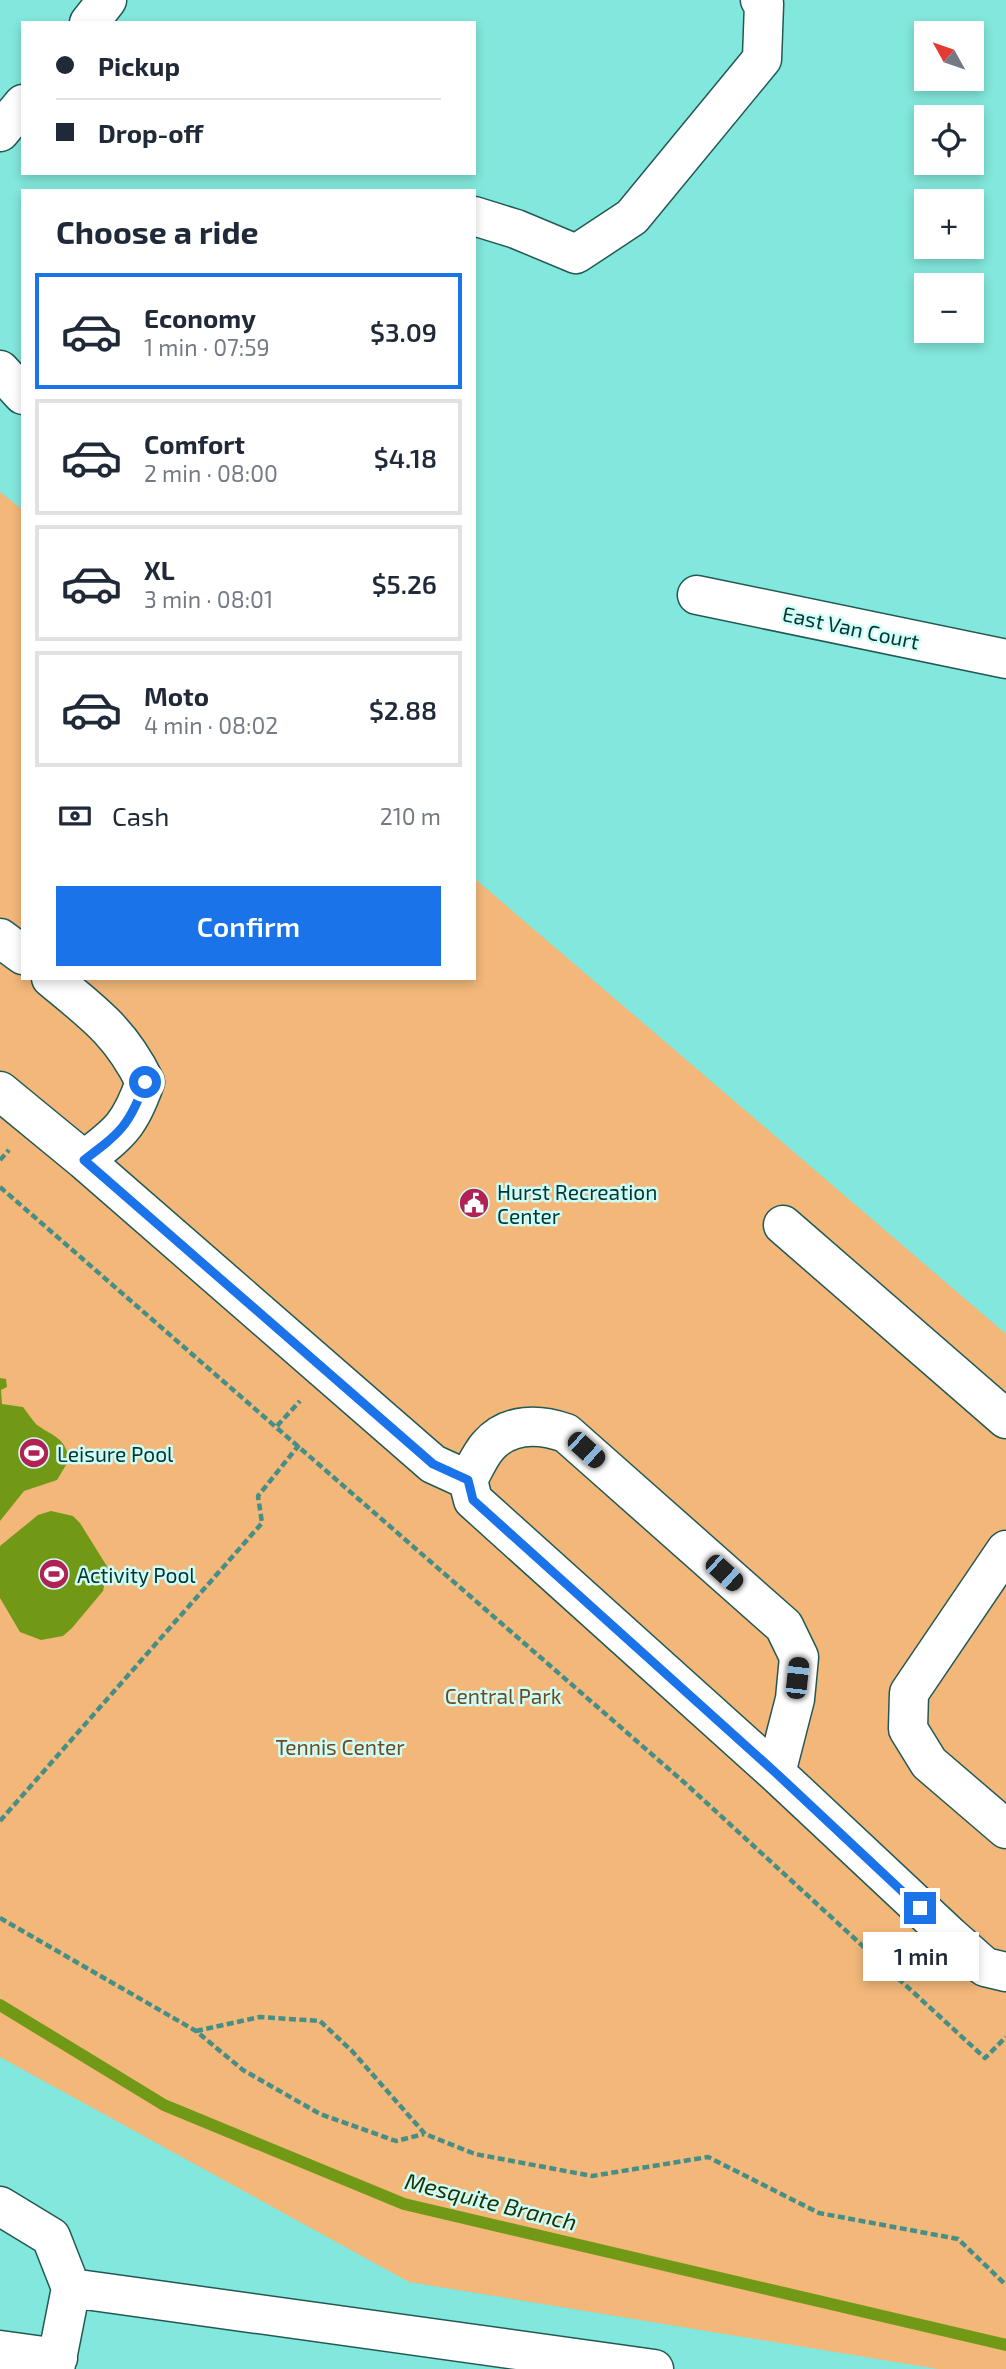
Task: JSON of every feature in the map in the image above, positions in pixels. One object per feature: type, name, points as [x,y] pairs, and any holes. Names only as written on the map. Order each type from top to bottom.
[{"type":"street","points":[[91,21],[107,0]]},
{"type":"street","points":[[476,217],[516,229],[576,254],[632,217],[762,59],[764,4],[760,0]]},
{"type":"street","points":[[0,132],[21,106]]},
{"type":"street","points":[[0,370],[21,393]]},
{"type":"street","name":"East Van Court","points":[[697,595],[1006,659]]},
{"type":"street","points":[[0,938],[21,954]]},
{"type":"street","points":[[53,980],[99,1017],[129,1049],[145,1082],[133,1116],[107,1143],[84,1160]]},
{"type":"street","points":[[0,1091],[84,1160],[433,1464],[468,1480]]},
{"type":"street","points":[[783,1225],[1006,1419]]},
{"type":"street","points":[[776,1773],[795,1699],[799,1657],[784,1626],[566,1433],[541,1424],[516,1429],[488,1445],[468,1480],[473,1500],[776,1773],[985,1967],[1006,1972]]},
{"type":"street","points":[[1006,1550],[994,1596],[909,1693],[908,1729],[929,1763],[1006,1829]]},
{"type":"street","points":[[0,2206],[51,2237],[71,2288],[56,2363],[0,2350]]},
{"type":"street","points":[[71,2288],[654,2369]]},
{"type":"path","points":[[0,1187],[686,1784],[985,2059],[1006,2036]]},
{"type":"path","points":[[0,1821],[262,1522],[258,1496],[299,1445]]},
{"type":"path","points":[[0,1918],[196,2031],[243,2070],[320,2114],[396,2141],[425,2134]]},
{"type":"path","points":[[196,2031],[260,2017],[320,2021],[352,2050],[425,2134],[475,2154],[592,2176],[708,2157],[819,2213],[958,2239],[1006,2285]]},
{"type":"green space","name":"Central Park","points":[[0,492],[21,508],[21,980],[476,980],[476,880],[1006,1334],[1006,2369],[938,2369],[409,2282],[0,2057]]},
{"type":"shaded area","name":"Leisure Pool","points":[[0,1378],[6,1379],[7,1387],[1,1390],[2,1404],[23,1407],[37,1425],[62,1442],[69,1460],[57,1480],[24,1491],[0,1521]]},
{"type":"shaded area","name":"Activity Pool","points":[[51,1511],[73,1516],[80,1523],[108,1568],[103,1591],[72,1628],[63,1636],[41,1640],[20,1632],[0,1598],[0,1546],[38,1515]]},
{"type":"waterway","name":"Mesquite Branch","points":[[0,2005],[164,2105],[404,2204],[1006,2345]]},
{"type":"place","name":"Hurst Recreation Center","points":[[474,1203]]},
{"type":"place","name":"Leisure Pool","points":[[34,1453]]},
{"type":"place","name":"Activity Pool","points":[[54,1574]]},
{"type":"route","points":[[145,1082],[133,1116],[107,1143],[84,1160],[433,1464],[468,1480],[473,1500],[776,1773],[920,1908]]},
{"type":"park label","name":"Tennis Center","points":[[340,1746]]}]
